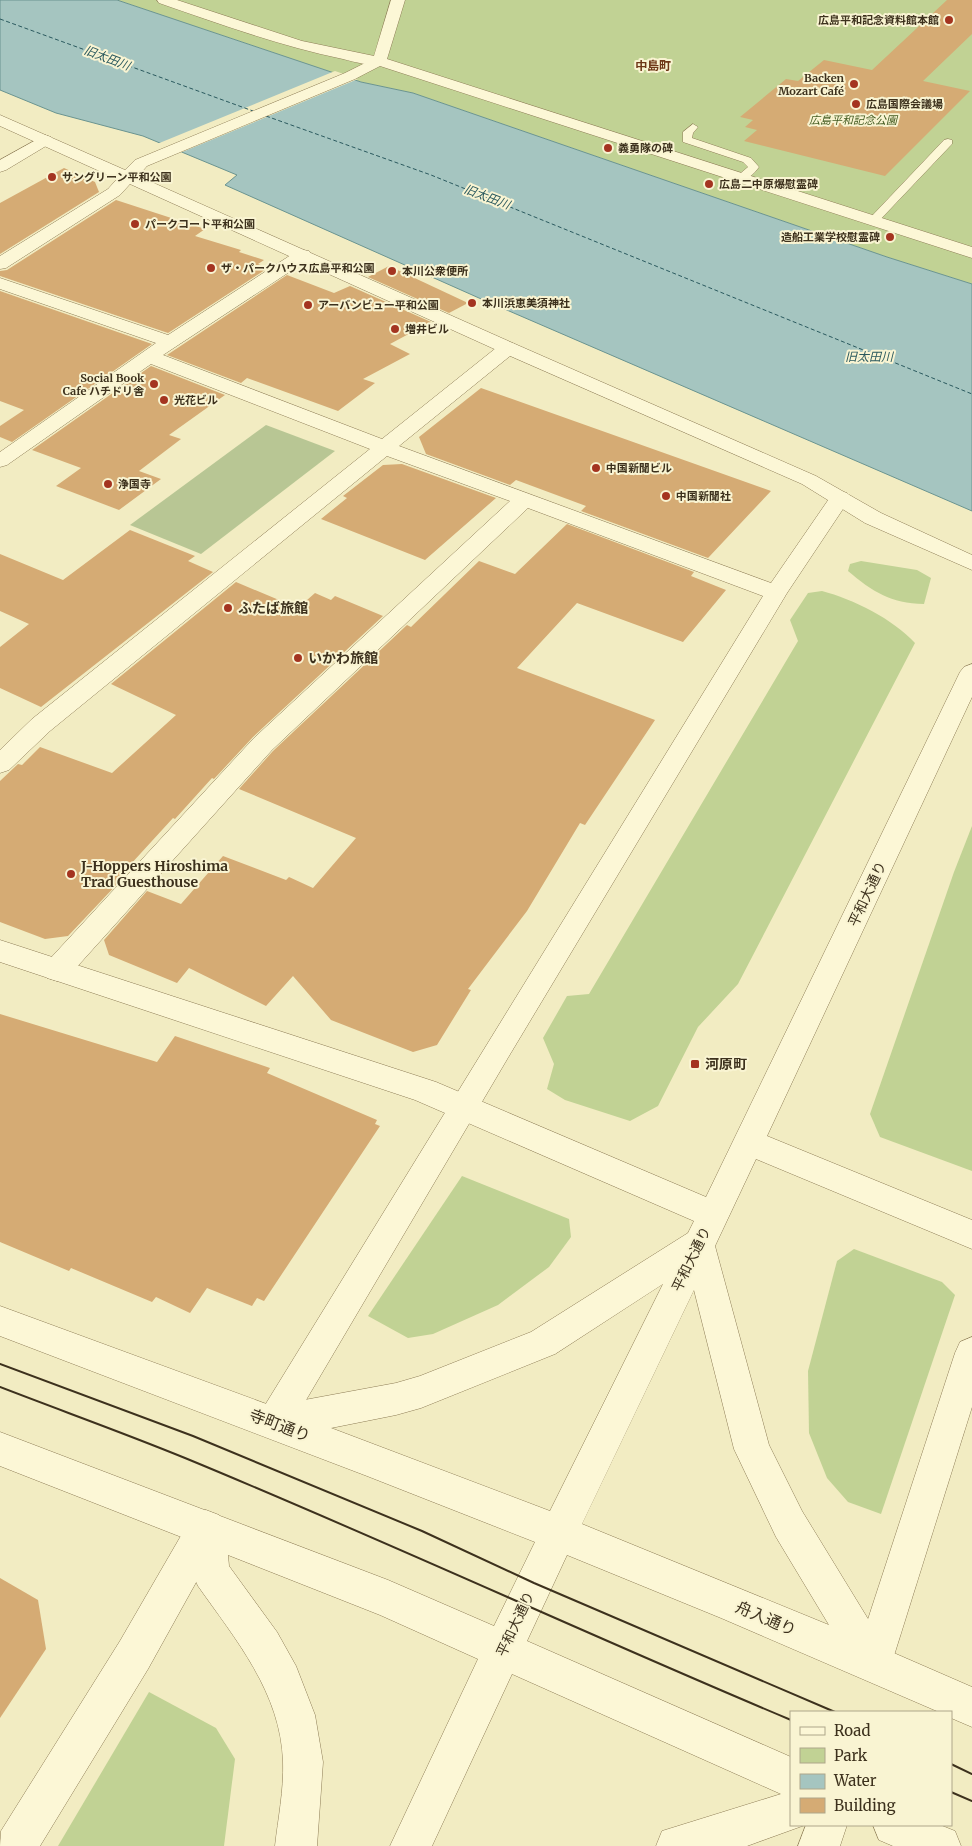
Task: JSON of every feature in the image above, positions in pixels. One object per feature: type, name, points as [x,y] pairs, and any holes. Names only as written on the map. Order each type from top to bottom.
[{"type":"street","points":[[164,0],[297,45],[347,57],[379,61],[972,253]]},
{"type":"street","points":[[0,264],[114,192],[142,162],[350,76],[379,61],[398,0]]},
{"type":"street","points":[[0,120],[508,348],[810,480],[873,518],[972,563]]},
{"type":"street","points":[[0,167],[45,140]]},
{"type":"street","points":[[0,461],[170,342],[302,255]]},
{"type":"street","points":[[0,283],[170,342]]},
{"type":"street","points":[[0,764],[41,725],[508,348]]},
{"type":"street","points":[[150,356],[386,448],[776,594]]},
{"type":"street","points":[[274,1422],[436,1151],[464,1109],[499,1048],[776,594],[840,497]]},
{"type":"street","points":[[57,970],[263,744],[524,500]]},
{"type":"street","name":"平和大通り","points":[[411,1846],[462,1735],[749,1142],[972,672]]},
{"type":"street","points":[[0,950],[425,1091],[706,1229]]},
{"type":"street","points":[[749,1142],[972,1235]]},
{"type":"street","points":[[274,1422],[396,1399],[421,1392],[543,1343],[706,1229]]},
{"type":"street","points":[[706,1229],[752,1449],[789,1524],[873,1662]]},
{"type":"street","name":"寺町通り","points":[[0,1321],[274,1422],[560,1532]]},
{"type":"street","points":[[873,1662],[972,1353]]},
{"type":"street","points":[[0,1449],[388,1599],[790,1778]]},
{"type":"street","points":[[16,1846],[134,1655],[206,1528]]},
{"type":"street","points":[[206,1528],[211,1573],[263,1646],[282,1680],[295,1715],[303,1762],[296,1846]]},
{"type":"street","name":"舟入通り","points":[[560,1532],[873,1662],[972,1707]]},
{"type":"street","points":[[677,1846],[692,1843],[790,1811]]},
{"type":"street","points":[[819,1846],[826,1826]]},
{"type":"street","points":[[896,1826],[940,1846]]},
{"type":"lane","points":[[693,126],[688,132],[687,140],[703,147],[747,160],[754,167],[749,173],[740,178]]},
{"type":"lane","points":[[873,221],[948,142]]},
{"type":"green space","name":"広島平和記念公園","points":[[117,0],[972,0],[972,284],[887,257],[413,93],[361,82]]},
{"type":"green space","points":[[266,425],[335,451],[201,554],[130,525]]},
{"type":"green space","points":[[861,561],[917,570],[931,578],[924,604],[892,599],[866,585],[848,571],[850,564]]},
{"type":"green space","points":[[822,591],[847,599],[872,611],[896,626],[915,643],[738,984],[698,1027],[658,1106],[630,1121],[565,1100],[547,1089],[554,1064],[543,1038],[567,996],[589,994],[798,641],[790,620],[808,593]]},
{"type":"green space","points":[[972,826],[972,1171],[880,1137],[870,1114],[954,872]]},
{"type":"green space","points":[[462,1176],[569,1219],[571,1237],[549,1267],[498,1305],[433,1334],[408,1338],[368,1316]]},
{"type":"green space","points":[[854,1249],[942,1282],[955,1295],[881,1514],[848,1502],[827,1478],[809,1433],[808,1371],[837,1261]]},
{"type":"green space","points":[[149,1692],[216,1728],[235,1759],[224,1846],[58,1846]]},
{"type":"water","name":"旧太田川","points":[[0,0],[117,0],[361,82],[413,93],[887,257],[972,284],[972,511],[479,298],[225,185],[237,175],[143,136],[56,113],[0,90]]},
{"type":"pier","points":[[335,71],[358,79],[180,153],[157,144]]},
{"type":"building","name":"広島国際会議場","points":[[947,0],[972,0],[972,34],[923,81],[970,91],[885,176],[744,141],[757,130],[745,127],[753,120],[740,117],[786,79],[798,81],[824,60],[872,70]]},
{"type":"building","points":[[64,168],[95,182],[99,192],[0,254],[0,203]]},
{"type":"building","points":[[116,200],[205,229],[195,236],[241,250],[239,252],[264,260],[258,264],[268,268],[168,333],[0,276],[0,271],[7,270]]},
{"type":"building","points":[[389,266],[468,303],[449,313],[368,277]]},
{"type":"building","points":[[287,275],[334,293],[350,286],[431,322],[390,344],[410,354],[363,379],[375,383],[338,411],[247,378],[241,383],[167,355]]},
{"type":"building","points":[[0,291],[152,344],[12,442],[0,437],[0,426],[24,410],[0,401]]},
{"type":"building","points":[[151,366],[225,395],[169,435],[181,439],[139,471],[161,479],[119,510],[56,486],[81,468],[32,450]]},
{"type":"building","name":"中国新聞ビル","points":[[481,388],[771,491],[708,558],[581,511],[586,506],[516,480],[510,485],[426,454],[419,437]]},
{"type":"building","points":[[402,464],[496,498],[425,560],[321,519],[347,498],[343,496],[383,465]]},
{"type":"building","points":[[567,524],[694,572],[691,576],[726,590],[683,642],[577,603],[517,668],[655,720],[585,825],[580,823],[527,911],[468,989],[471,990],[437,1045],[413,1052],[331,1020],[293,976],[266,1006],[189,968],[177,983],[109,955],[104,940],[147,891],[181,904],[223,856],[286,880],[289,877],[313,888],[356,838],[239,789],[273,751],[407,625],[411,627],[479,561],[515,574]]},
{"type":"building","points":[[130,530],[195,556],[188,561],[213,572],[41,707],[0,688],[0,647],[29,624],[0,611],[0,554],[63,580]]},
{"type":"building","points":[[236,582],[298,608],[315,593],[331,600],[335,596],[383,616],[253,737],[214,779],[212,778],[130,865],[118,880],[120,881],[68,936],[45,939],[0,922],[0,781],[18,764],[22,765],[40,747],[112,773],[176,715],[111,684]]},
{"type":"building","points":[[0,1014],[157,1062],[175,1036],[270,1068],[267,1073],[377,1120],[375,1124],[380,1126],[264,1301],[257,1298],[252,1306],[207,1288],[190,1313],[156,1297],[152,1302],[71,1268],[69,1271],[0,1242]]},
{"type":"building","points":[[0,1578],[38,1600],[46,1649],[0,1718]]},
{"type":"ferry route","points":[[0,19],[253,111]]},
{"type":"ferry route","points":[[266,116],[431,175],[972,394]]},
{"type":"tram line","points":[[0,1364],[193,1436],[422,1531],[534,1583],[833,1711]]},
{"type":"tram line","points":[[0,1387],[162,1449],[261,1490],[790,1720]]},
{"type":"tram line","points":[[952,1764],[972,1774]]},
{"type":"tram line","points":[[952,1792],[972,1801]]},
{"type":"place","name":"広島平和記念資料館本館","points":[[949,20]]},
{"type":"place","name":"Backen Mozart Café","points":[[854,84]]},
{"type":"place","name":"広島国際会議場","points":[[856,104]]},
{"type":"place","name":"義勇隊の碑","points":[[608,148]]},
{"type":"place","name":"サングリーン平和公園","points":[[52,177]]},
{"type":"place","name":"広島二中原爆慰霊碑","points":[[709,184]]},
{"type":"place","name":"パークコート平和公園","points":[[135,224]]},
{"type":"place","name":"造船工業学校慰霊碑","points":[[890,237]]},
{"type":"place","name":"ザ・パークハウス広島平和公園","points":[[211,268]]},
{"type":"place","name":"本川公衆便所","points":[[392,271]]},
{"type":"place","name":"本川浜恵美須神社","points":[[472,303]]},
{"type":"place","name":"アーバンビュー平和公園","points":[[308,305]]},
{"type":"place","name":"増井ビル","points":[[395,329]]},
{"type":"place","name":"Social Book Cafe ハチドリ舎","points":[[154,384]]},
{"type":"place","name":"光花ビル","points":[[164,400]]},
{"type":"place","name":"中国新聞ビル","points":[[596,468]]},
{"type":"place","name":"浄国寺","points":[[108,484]]},
{"type":"place","name":"中国新聞社","points":[[666,496]]},
{"type":"place","name":"ふたば旅館","points":[[228,608]]},
{"type":"place","name":"いかわ旅館","points":[[298,658]]},
{"type":"place","name":"J-Hoppers Hiroshima Trad Guesthouse","points":[[71,874]]},
{"type":"place","name":"河原町","points":[[695,1064]]},
{"type":"district","name":"中島町","points":[[653,66]]}]
